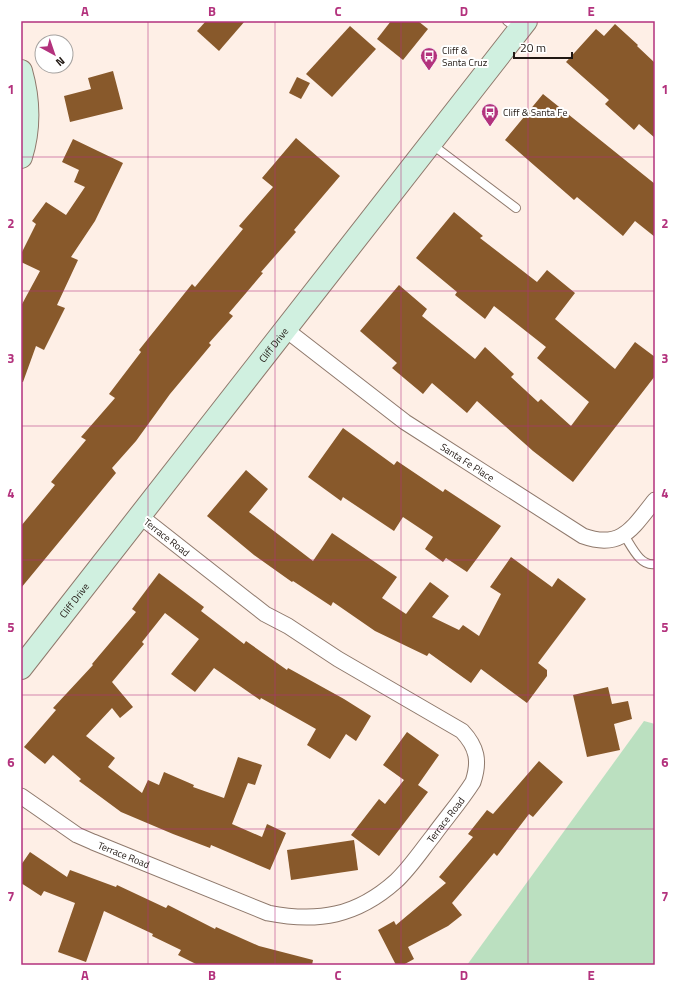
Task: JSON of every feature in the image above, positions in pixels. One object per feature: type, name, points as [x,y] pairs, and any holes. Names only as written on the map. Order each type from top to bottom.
[{"type":"main road","name":"Cliff Drive","points":[[21,668],[430,143],[517,24]]},
{"type":"main road","points":[[21,71],[28,105],[27,128],[21,157]]},
{"type":"street","name":"Santa Fe Place","points":[[285,328],[405,422],[583,536],[595,540],[605,541],[624,535],[632,528],[655,500]]},
{"type":"street","name":"Terrace Road","points":[[21,796],[77,834],[93,842],[268,913],[304,918],[332,915],[349,910],[374,898],[396,880],[408,867],[473,782],[477,760],[475,749],[470,739],[462,731],[338,659],[288,626],[265,614],[140,516]]},
{"type":"lane","points":[[430,143],[516,208]]},
{"type":"lane","points":[[624,535],[637,555],[644,562],[652,565],[655,564]]},
{"type":"green space","points":[[644,721],[655,724],[655,965],[467,965]]},
{"type":"building","points":[[206,21],[245,21],[219,51],[197,31]]},
{"type":"building","points":[[391,21],[418,21],[428,29],[403,60],[377,39]]},
{"type":"building","points":[[615,24],[655,63],[655,138],[639,124],[634,130],[605,104],[609,100],[566,62],[596,29],[604,36]]},
{"type":"building","points":[[350,26],[376,49],[332,97],[306,74]]},
{"type":"building","points":[[113,71],[123,109],[70,122],[64,96],[91,89],[88,78]]},
{"type":"building","points":[[297,77],[310,83],[301,99],[289,93]]},
{"type":"building","points":[[543,94],[655,184],[655,237],[635,221],[623,236],[577,197],[574,200],[505,140]]},
{"type":"building","points":[[296,138],[340,176],[294,230],[296,232],[261,272],[263,273],[229,313],[233,316],[209,343],[211,345],[170,394],[136,441],[112,468],[116,473],[21,588],[21,526],[55,485],[51,482],[86,440],[81,437],[115,398],[109,394],[141,352],[139,350],[192,284],[195,287],[243,229],[239,226],[273,187],[262,178]]},
{"type":"building","points":[[73,139],[123,163],[95,221],[71,257],[78,260],[57,305],[65,308],[44,350],[36,346],[23,382],[21,382],[21,306],[40,271],[21,262],[21,254],[36,224],[32,221],[46,202],[66,215],[85,187],[74,182],[79,170],[62,162]]},
{"type":"building","points":[[454,212],[483,236],[480,238],[537,282],[547,270],[575,293],[555,319],[615,369],[635,342],[655,357],[655,376],[573,482],[533,451],[477,401],[467,413],[432,383],[423,394],[392,368],[397,363],[360,331],[399,285],[427,309],[422,316],[475,359],[485,347],[514,374],[511,377],[538,402],[541,399],[571,426],[589,402],[537,358],[546,347],[494,306],[485,319],[455,295],[457,292],[416,258]]},
{"type":"building","points":[[343,428],[394,465],[397,461],[443,492],[445,489],[501,526],[467,572],[446,558],[443,562],[425,549],[433,537],[403,517],[394,531],[343,497],[341,501],[308,477]]},
{"type":"building","points":[[246,470],[268,489],[249,512],[313,561],[332,533],[397,577],[382,598],[406,614],[430,582],[449,596],[432,617],[459,630],[463,625],[479,636],[501,594],[490,587],[511,557],[552,587],[558,578],[586,599],[538,663],[547,670],[547,676],[527,703],[481,669],[471,683],[429,653],[427,656],[375,631],[333,602],[331,606],[293,581],[292,582],[254,555],[207,516]]},
{"type":"building","points":[[159,573],[204,607],[201,611],[244,644],[246,641],[287,670],[288,668],[371,716],[356,741],[346,734],[330,759],[307,745],[316,729],[261,698],[260,700],[214,668],[195,692],[171,674],[199,639],[165,613],[142,642],[144,644],[112,682],[133,707],[120,718],[112,708],[86,736],[115,758],[108,767],[142,793],[148,780],[159,785],[164,772],[194,785],[193,787],[224,798],[238,757],[262,765],[255,785],[248,783],[232,824],[262,837],[267,824],[286,833],[270,870],[211,845],[210,848],[121,812],[79,781],[81,779],[53,755],[45,764],[24,747],[56,710],[53,708],[93,665],[92,664],[136,612],[132,609]]},
{"type":"building","points":[[608,687],[612,704],[628,701],[632,719],[614,724],[620,750],[587,757],[573,695]]},
{"type":"building","points":[[407,732],[439,755],[418,785],[428,792],[379,856],[351,835],[379,799],[385,804],[404,780],[383,765]]},
{"type":"building","points":[[539,761],[563,782],[533,817],[529,814],[497,856],[494,853],[452,903],[462,915],[448,926],[408,947],[414,959],[403,965],[396,965],[378,930],[394,921],[396,925],[446,883],[439,877],[473,837],[468,834],[487,810],[493,814]]},
{"type":"building","points":[[354,840],[358,870],[291,880],[287,850]]},
{"type":"building","points":[[30,852],[67,877],[70,870],[116,887],[117,885],[166,908],[168,905],[215,929],[216,927],[259,946],[313,960],[312,965],[198,965],[178,955],[181,950],[152,936],[153,934],[104,911],[86,962],[58,952],[75,903],[44,891],[41,896],[21,883],[21,865]]},
{"type":"place","name":"Cliff & Santa Cruz","points":[[429,71]]},
{"type":"place","name":"Cliff & Santa Fe","points":[[490,127]]}]
